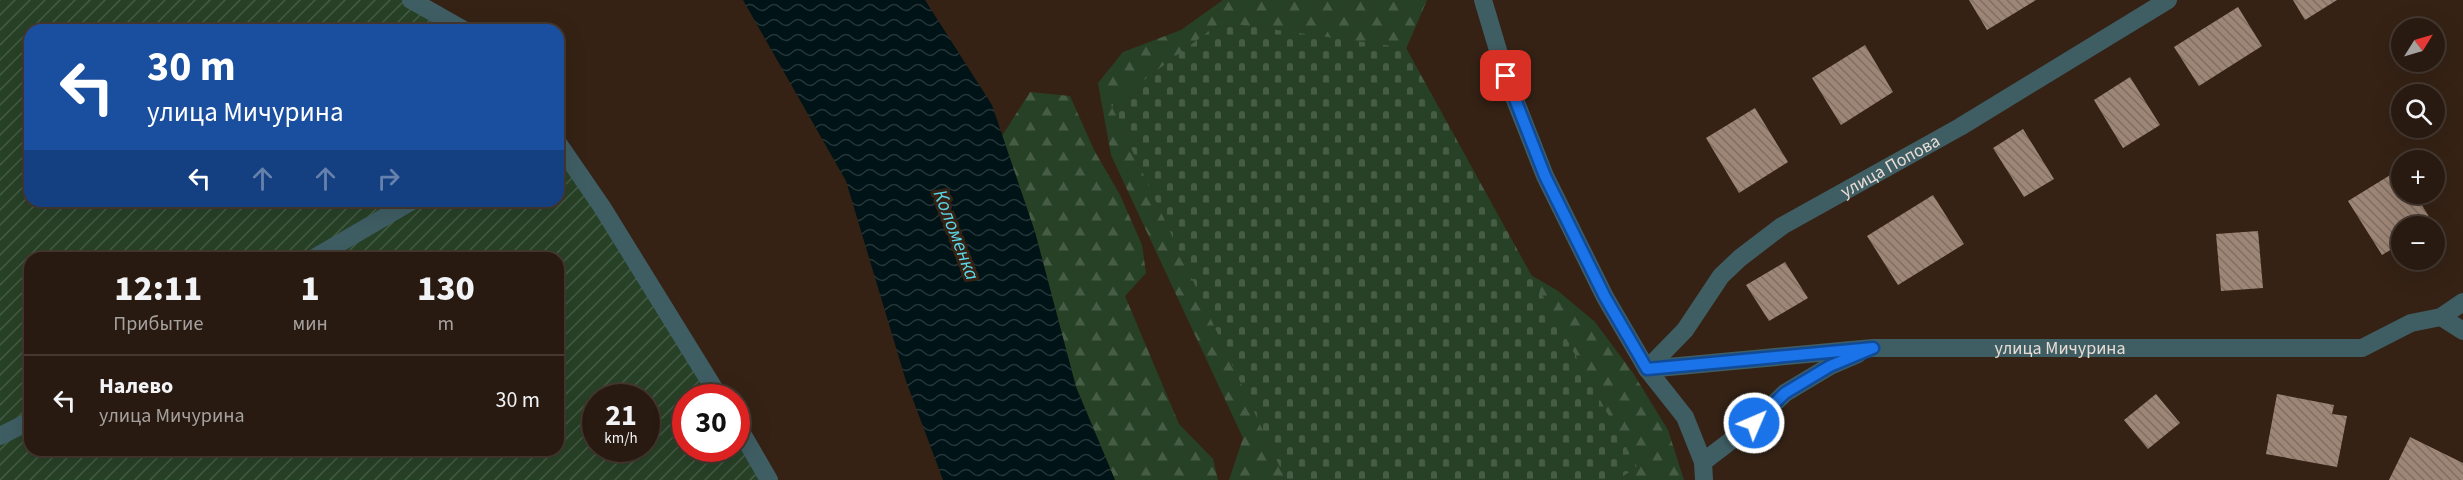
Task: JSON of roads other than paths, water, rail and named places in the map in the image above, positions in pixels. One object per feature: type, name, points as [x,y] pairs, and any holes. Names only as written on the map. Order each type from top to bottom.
[{"type":"street","points":[[411,0],[453,24]]},
{"type":"street","points":[[1483,0],[1506,76],[1545,176],[1605,297],[1647,369],[1685,417],[1703,471],[1785,393],[1830,366],[1873,348]]},
{"type":"street","name":"улица Попова","points":[[1647,369],[1690,324],[1721,276],[1740,258],[1782,226],[1960,127],[2168,0]]},
{"type":"street","points":[[564,152],[602,207],[711,384]]},
{"type":"street","points":[[324,252],[402,207]]},
{"type":"street","name":"улица Мичурина","points":[[1647,369],[1873,348],[2362,348],[2411,322],[2441,317],[2463,302]]},
{"type":"street","points":[[2441,317],[2463,311]]},
{"type":"street","points":[[2441,317],[2463,331]]},
{"type":"street","points":[[0,436],[24,424]]},
{"type":"street","points":[[750,447],[769,480]]},
{"type":"water","name":"Коломенка","points":[[743,0],[925,0],[992,105],[1035,232],[1076,387],[1115,480],[943,480],[906,381],[846,181]]}]
